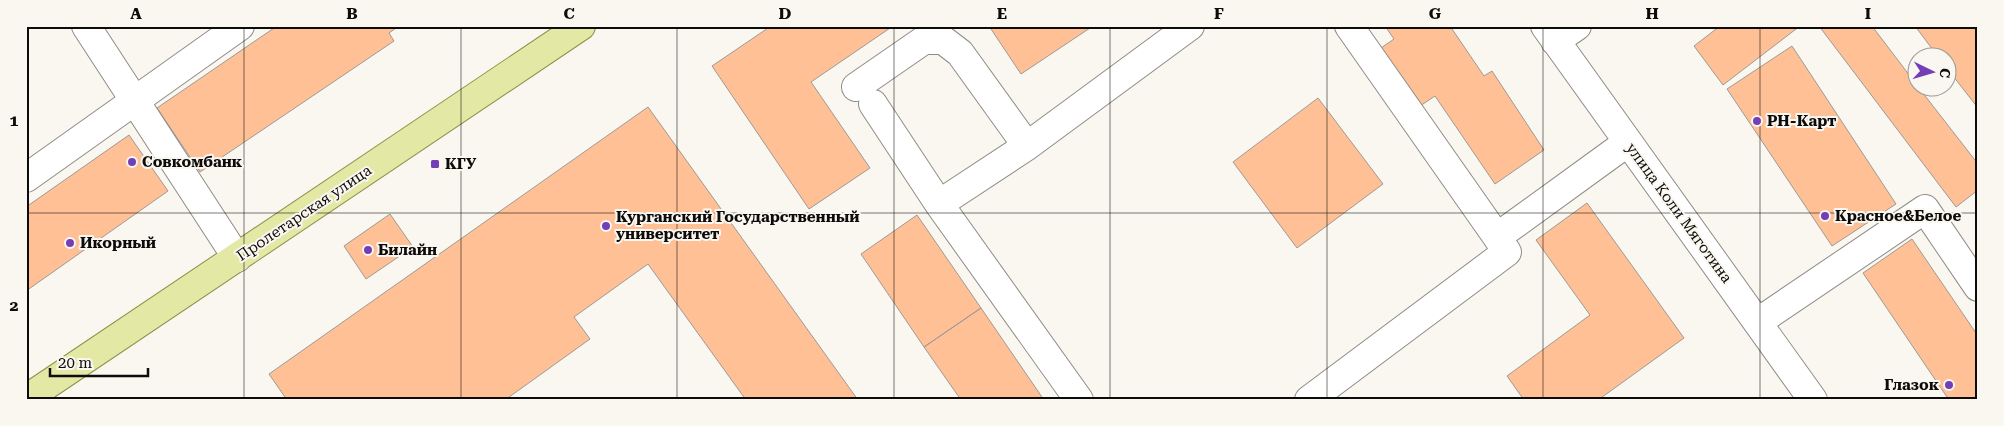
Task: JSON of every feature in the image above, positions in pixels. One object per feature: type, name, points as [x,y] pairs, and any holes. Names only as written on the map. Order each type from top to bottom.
[{"type":"main road","name":"Пролетарская улица","points":[[26,399],[237,258],[572,29]]},
{"type":"street","points":[[86,26],[237,258]]},
{"type":"street","points":[[26,178],[240,26]]},
{"type":"street","points":[[939,204],[1027,146],[1190,26]]},
{"type":"street","points":[[1309,400],[1507,252],[1348,26]]},
{"type":"street","name":"улица Коли Мяготина","points":[[1559,31],[1628,142],[1758,322],[1810,399]]},
{"type":"street","points":[[1027,146],[960,53],[943,40],[924,40],[865,95],[939,204],[1079,400]]},
{"type":"street","points":[[1496,236],[1628,142]]},
{"type":"street","points":[[1758,322],[1925,209],[1978,287]]},
{"type":"building","points":[[277,26],[399,26],[389,33],[394,41],[200,172],[157,108]]},
{"type":"building","points":[[771,26],[893,26],[811,82],[870,168],[809,209],[712,66]]},
{"type":"building","points":[[989,26],[1093,26],[1021,74]]},
{"type":"building","points":[[1385,26],[1450,26],[1484,76],[1492,71],[1544,150],[1495,184],[1435,96],[1420,106],[1381,48],[1394,39]]},
{"type":"building","points":[[1720,26],[1800,26],[1723,85],[1694,46]]},
{"type":"building","points":[[1819,26],[1872,26],[1906,71],[1906,98],[1927,98],[1978,164],[1978,190],[1956,207]]},
{"type":"building","points":[[1915,26],[1978,26],[1978,108],[1956,80],[1956,48],[1932,48]]},
{"type":"building","points":[[1792,46],[1896,204],[1832,246],[1727,89]]},
{"type":"building","points":[[1318,98],[1383,184],[1297,248],[1233,162]]},
{"type":"building","name":"Курганский Государственный университет","points":[[648,107],[858,400],[746,400],[648,264],[574,317],[590,339],[505,400],[287,400],[269,374]]},
{"type":"building","points":[[129,135],[168,191],[26,291],[26,207]]},
{"type":"building","points":[[1587,203],[1684,338],[1598,400],[1524,400],[1507,376],[1590,315],[1536,240]]},
{"type":"building","points":[[390,214],[413,247],[366,279],[344,246]]},
{"type":"building","points":[[917,215],[981,308],[924,347],[861,254]]},
{"type":"building","points":[[1912,239],[1978,336],[1978,400],[1949,400],[1863,273]]},
{"type":"building","points":[[981,308],[1044,400],[961,400],[924,347]]},
{"type":"place","name":"РН-Карт","points":[[1757,121]]},
{"type":"place","name":"Совкомбанк","points":[[132,162]]},
{"type":"place","name":"КГУ","points":[[435,164]]},
{"type":"place","name":"Красное&Белое","points":[[1825,216]]},
{"type":"place","name":"Курганский Государственный университет","points":[[606,226]]},
{"type":"place","name":"Икорный","points":[[70,243]]},
{"type":"place","name":"Билайн","points":[[368,250]]},
{"type":"place","name":"Глазок","points":[[1949,385]]}]
